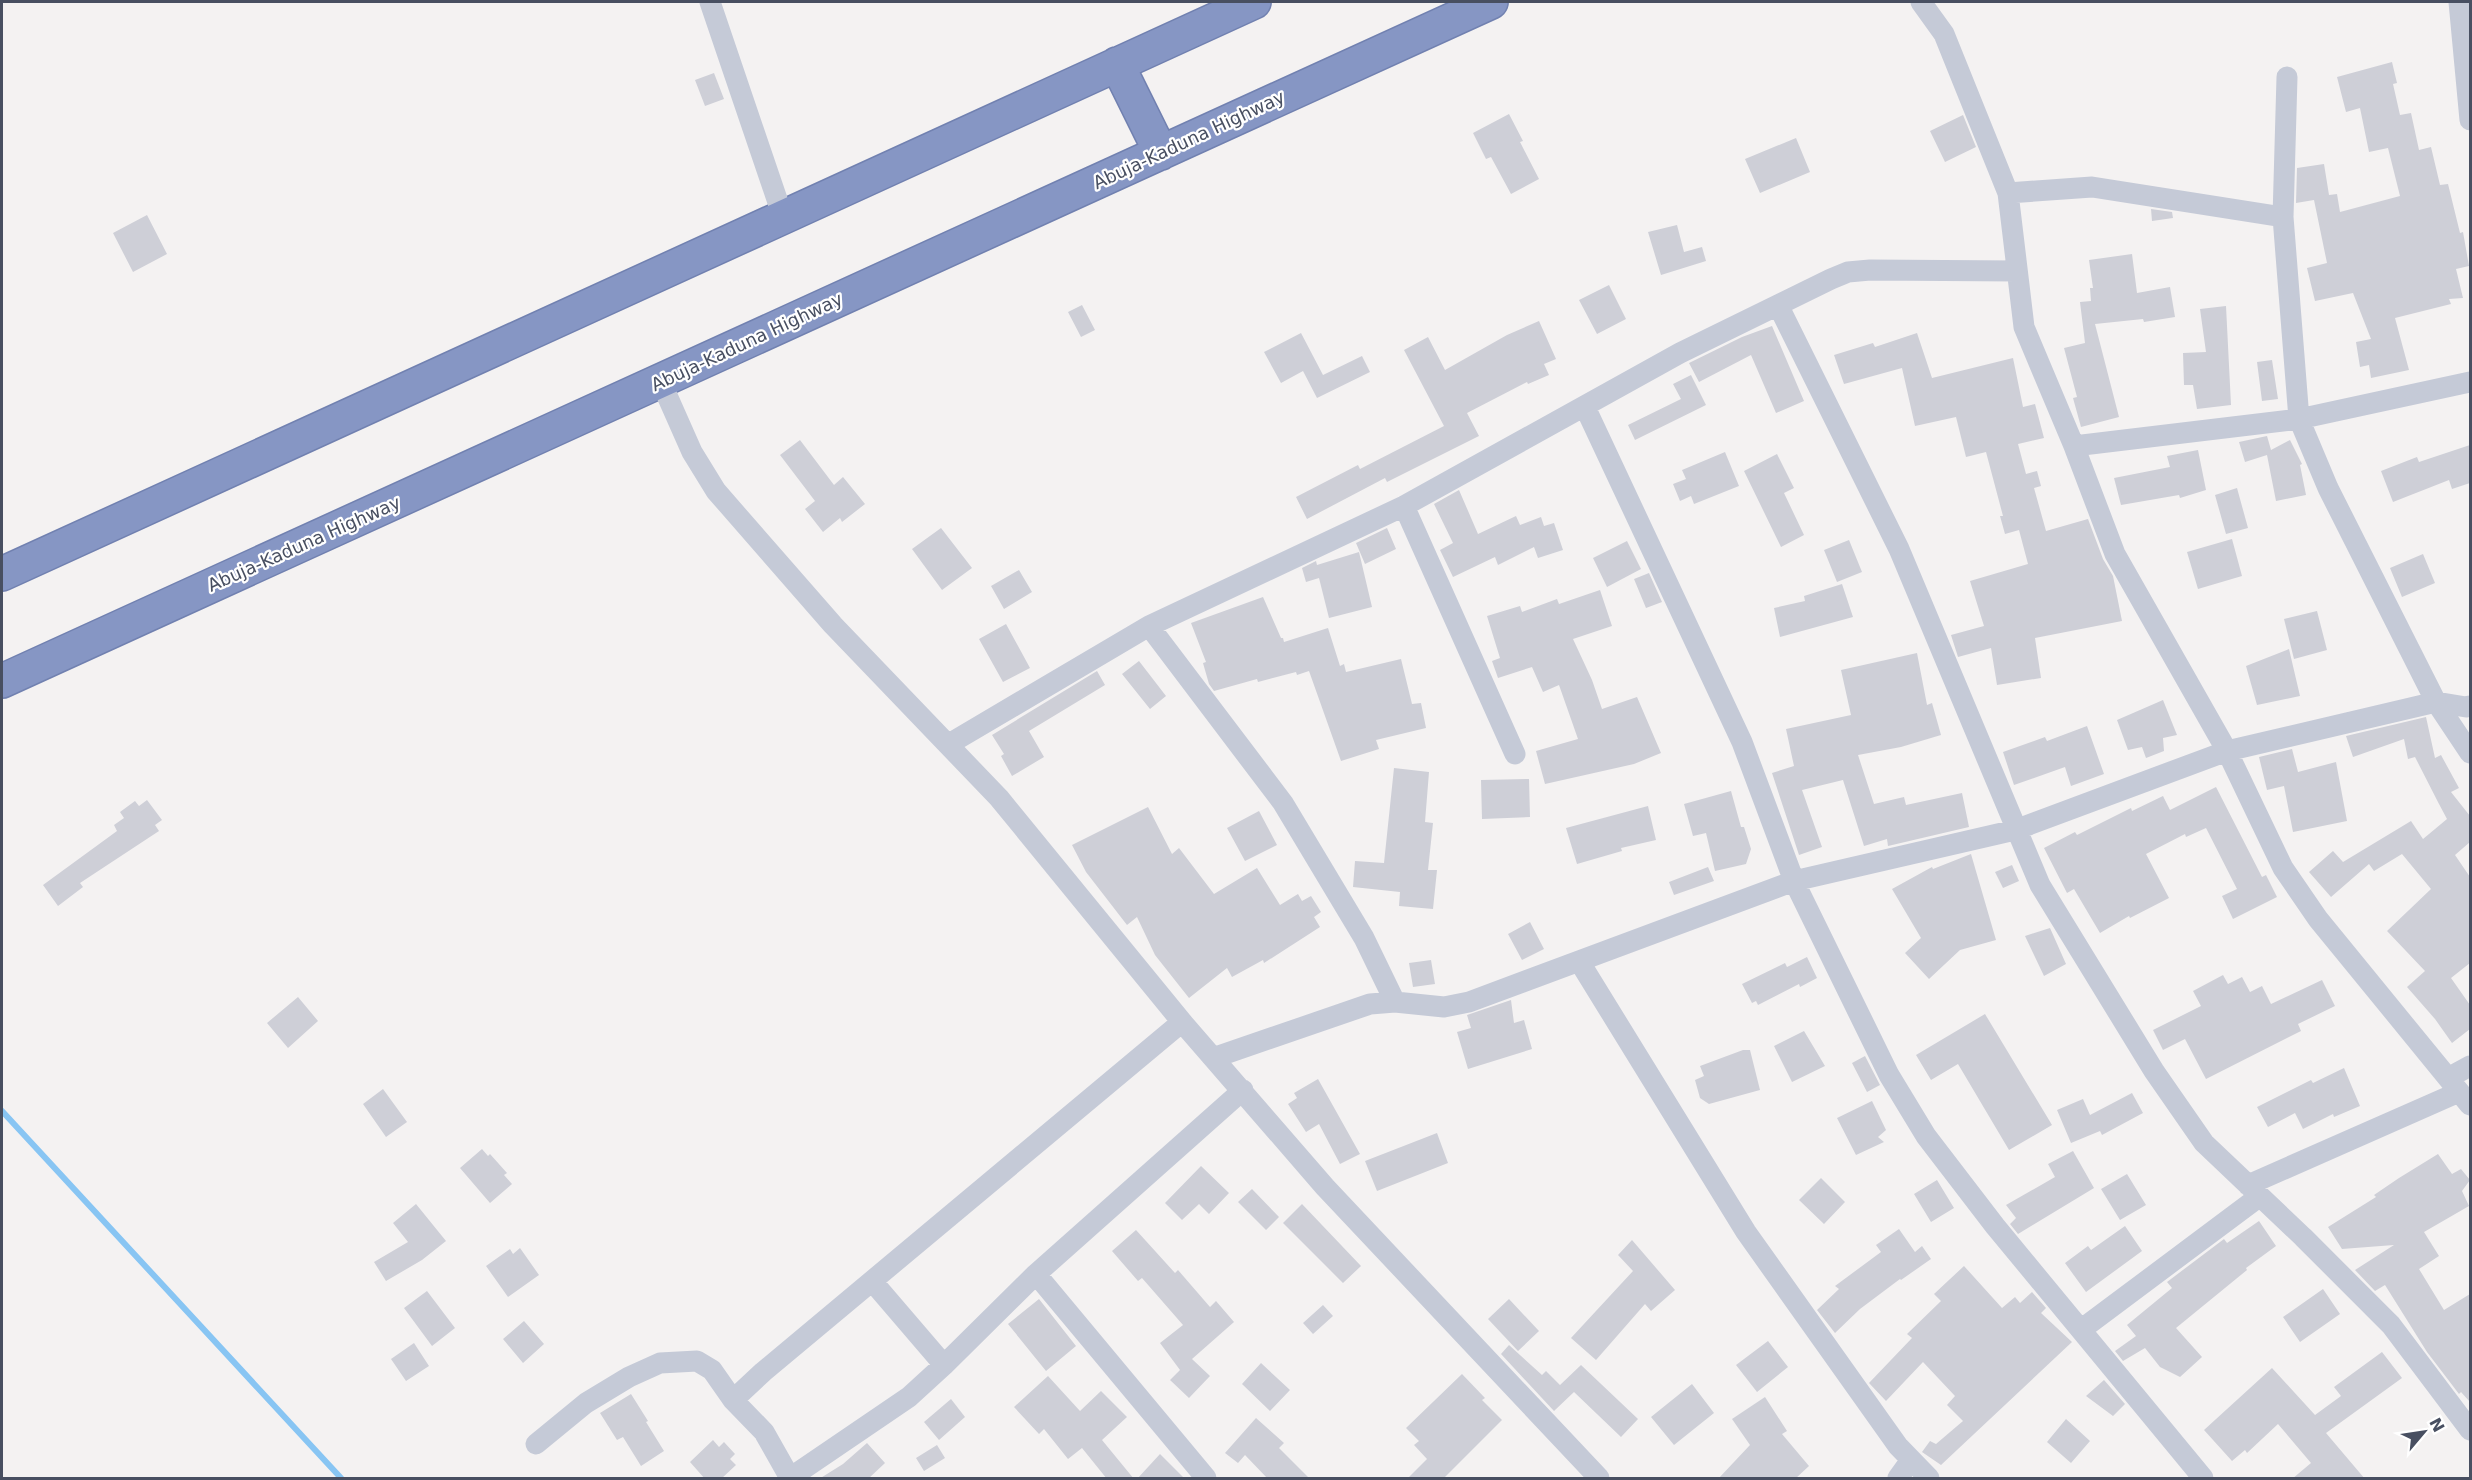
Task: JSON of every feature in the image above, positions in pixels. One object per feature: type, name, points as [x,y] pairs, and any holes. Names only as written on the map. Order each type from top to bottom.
[{"type":"highway","points":[[2,574],[1254,2]]},
{"type":"highway","name":"Abuja-Kaduna Highway","points":[[2,681],[1491,2]]},
{"type":"highway","points":[[1117,64],[1161,153]]},
{"type":"street","points":[[710,2],[783,217]]},
{"type":"street","points":[[1921,2],[1944,34],[2008,194],[2024,327],[2074,446],[2115,554],[2227,751],[2283,868],[2318,919],[2459,1092]]},
{"type":"street","points":[[2459,2],[2470,120]]},
{"type":"street","points":[[2287,77],[2283,217],[2299,419],[2328,488],[2436,702],[2470,753]]},
{"type":"street","points":[[2008,194],[2092,187],[2283,217]]},
{"type":"street","points":[[949,744],[1149,626],[1404,506],[1680,353],[1848,272],[1870,270],[2017,271]]},
{"type":"street","points":[[1778,305],[1899,549],[2040,885],[2154,1071],[2204,1143],[2391,1325],[2470,1430]]},
{"type":"street","points":[[661,382],[692,452],[716,491],[833,625],[999,798],[1182,1022],[1325,1187],[1599,1479]]},
{"type":"street","points":[[2074,446],[2299,419],[2470,382]]},
{"type":"street","points":[[1585,407],[1742,742],[1794,881],[1889,1075],[1926,1136],[1995,1226],[2204,1479]]},
{"type":"street","points":[[1404,506],[1515,754]]},
{"type":"street","points":[[1149,626],[1283,803],[1364,938],[1395,1002]]},
{"type":"street","points":[[1214,1058],[1370,1004],[1395,1002],[1444,1007],[1469,1002],[1794,881],[2015,830],[2227,751],[2436,702],[2466,707],[2470,705]]},
{"type":"street","points":[[1579,961],[1746,1232],[1898,1446],[1929,1479]]},
{"type":"street","points":[[733,1400],[763,1372],[1182,1022]]},
{"type":"street","points":[[2082,1329],[2254,1190],[2459,1092],[2470,1066]]},
{"type":"street","points":[[536,1444],[586,1403],[628,1377],[660,1364],[697,1361],[712,1370],[733,1400],[764,1432],[790,1478],[909,1396],[944,1365],[1036,1274],[1243,1090]]},
{"type":"street","points":[[1036,1274],[1206,1479]]},
{"type":"street","points":[[872,1281],[944,1365]]},
{"type":"street","points":[[1898,1479],[1911,1460]]},
{"type":"building","points":[[2392,62],[2397,83],[2393,84],[2400,115],[2411,113],[2419,150],[2431,147],[2440,185],[2448,184],[2460,233],[2463,232],[2469,266],[2456,269],[2463,298],[2449,299],[2451,304],[2395,318],[2409,370],[2371,378],[2369,365],[2360,367],[2356,342],[2371,339],[2353,293],[2315,301],[2307,268],[2327,263],[2314,200],[2296,203],[2297,168],[2324,164],[2329,195],[2337,194],[2340,212],[2400,196],[2388,148],[2369,152],[2360,108],[2346,112],[2337,77]]},
{"type":"building","points":[[714,73],[724,99],[705,106],[695,80]]},
{"type":"building","points":[[1509,114],[1539,179],[1511,194],[1491,157],[1486,159],[1473,133]]},
{"type":"building","points":[[1963,115],[1976,147],[1945,162],[1930,131]]},
{"type":"building","points":[[1796,138],[1810,172],[1760,193],[1745,159]]},
{"type":"building","points":[[2151,209],[2172,212],[2173,218],[2152,221]]},
{"type":"building","points":[[147,215],[167,254],[133,272],[113,233]]},
{"type":"building","points":[[1677,225],[1684,252],[1702,247],[1706,261],[1661,275],[1648,232]]},
{"type":"building","points":[[2132,254],[2137,293],[2170,287],[2175,317],[2144,322],[2143,319],[2095,324],[2119,417],[2081,427],[2073,398],[2077,397],[2064,348],[2085,343],[2080,302],[2091,301],[2090,288],[2093,288],[2089,260]]},
{"type":"building","points":[[1609,285],[1626,319],[1597,334],[1579,300]]},
{"type":"building","points":[[1082,305],[1095,330],[1081,337],[1068,312]]},
{"type":"building","points":[[2226,306],[2231,405],[2197,409],[2193,385],[2184,385],[2183,353],[2206,352],[2200,309]]},
{"type":"building","points":[[1539,321],[1556,359],[1544,364],[1549,375],[1528,384],[1527,382],[1467,413],[1479,436],[1387,482],[1385,478],[1307,519],[1296,497],[1358,465],[1360,469],[1444,426],[1404,350],[1428,337],[1445,370],[1507,335]]},
{"type":"building","points":[[1772,326],[1804,401],[1776,413],[1751,355],[1699,382],[1689,363],[1742,337]]},
{"type":"building","points":[[1301,333],[1323,375],[1362,356],[1370,372],[1317,398],[1303,371],[1281,383],[1264,352]]},
{"type":"building","points":[[1917,333],[1932,378],[2013,358],[2023,407],[2035,404],[2044,438],[2018,444],[2026,474],[2037,471],[2041,486],[2034,488],[2046,531],[2088,519],[2103,559],[2113,576],[2122,621],[2035,638],[2041,678],[1997,685],[1991,648],[1958,657],[1951,635],[1984,626],[1970,581],[2028,564],[2019,530],[2005,534],[2000,516],[2003,516],[1986,452],[1966,457],[1956,417],[1915,426],[1902,368],[1844,384],[1834,355],[1873,343],[1875,347]]},
{"type":"building","points":[[2272,360],[2278,399],[2262,401],[2257,362]]},
{"type":"building","points":[[1691,375],[1706,405],[1635,440],[1628,425],[1681,399],[1673,384]]},
{"type":"building","points":[[2267,436],[2271,450],[2290,440],[2302,464],[2300,465],[2306,495],[2276,501],[2267,455],[2245,462],[2239,442]]},
{"type":"building","points":[[800,440],[834,485],[843,477],[865,504],[842,522],[840,518],[823,532],[805,509],[815,501],[780,455]]},
{"type":"building","points":[[2470,445],[2470,483],[2452,489],[2449,480],[2393,502],[2381,471],[2417,457],[2419,462]]},
{"type":"building","points":[[2198,450],[2206,490],[2180,498],[2179,495],[2121,505],[2114,478],[2170,467],[2167,456]]},
{"type":"building","points":[[1725,452],[1739,486],[1694,504],[1691,496],[1680,501],[1673,484],[1686,479],[1682,470]]},
{"type":"building","points":[[1777,454],[1794,488],[1784,493],[1804,535],[1781,547],[1744,471]]},
{"type":"building","points":[[2237,488],[2248,528],[2226,534],[2215,495]]},
{"type":"building","points":[[1459,490],[1478,534],[1516,516],[1520,525],[1541,517],[1544,526],[1554,523],[1563,550],[1538,558],[1534,547],[1498,565],[1495,557],[1453,577],[1440,550],[1453,543],[1434,504]]},
{"type":"building","points":[[941,528],[972,568],[942,590],[912,549]]},
{"type":"building","points":[[1387,528],[1396,549],[1365,564],[1356,543]]},
{"type":"building","points":[[2232,539],[2242,576],[2198,589],[2187,552]]},
{"type":"building","points":[[1849,540],[1862,572],[1837,582],[1824,550]]},
{"type":"building","points":[[1627,541],[1641,569],[1607,587],[1593,558]]},
{"type":"building","points":[[1359,552],[1372,607],[1329,618],[1319,578],[1306,582],[1302,568],[1316,561],[1317,565]]},
{"type":"building","points":[[2423,554],[2435,583],[2402,597],[2390,568]]},
{"type":"building","points":[[1019,570],[1032,592],[1004,609],[991,586]]},
{"type":"building","points":[[1649,573],[1662,602],[1646,608],[1634,579]]},
{"type":"building","points":[[1842,584],[1853,617],[1780,637],[1774,608],[1805,601],[1804,596]]},
{"type":"building","points":[[1600,590],[1612,626],[1573,639],[1592,680],[1602,709],[1637,697],[1661,753],[1634,764],[1545,784],[1536,751],[1578,739],[1559,685],[1543,692],[1532,667],[1498,678],[1492,661],[1500,658],[1487,616],[1520,606],[1522,612],[1557,599],[1559,604]]},
{"type":"building","points":[[1263,597],[1284,642],[1328,628],[1340,666],[1344,664],[1346,672],[1401,659],[1412,704],[1421,703],[1426,728],[1376,740],[1379,749],[1341,761],[1309,671],[1258,682],[1257,679],[1214,691],[1209,684],[1203,663],[1206,662],[1191,623]]},
{"type":"building","points":[[2317,611],[2327,650],[2294,659],[2284,619]]},
{"type":"building","points":[[1006,624],[1030,668],[1003,682],[979,639]]},
{"type":"building","points":[[2289,649],[2300,696],[2257,705],[2246,666]]},
{"type":"building","points":[[1917,653],[1927,705],[1932,703],[1941,735],[1901,747],[1858,755],[1874,804],[1904,797],[1906,805],[1962,793],[1969,827],[1888,846],[1887,839],[1864,846],[1843,780],[1802,790],[1822,847],[1799,855],[1772,773],[1794,766],[1786,729],[1851,715],[1841,670]]},
{"type":"building","points":[[1139,661],[1166,696],[1150,709],[1122,674]]},
{"type":"building","points":[[1097,671],[1105,685],[1029,731],[1044,757],[1012,776],[1001,756],[1004,754],[992,735]]},
{"type":"building","points":[[2163,700],[2177,735],[2163,738],[2164,751],[2146,758],[2142,747],[2128,750],[2117,720]]},
{"type":"building","points":[[2426,717],[2435,758],[2441,755],[2459,788],[2451,792],[2470,816],[2470,842],[2455,855],[2470,877],[2470,963],[2451,978],[2470,1005],[2470,1029],[2452,1043],[2407,987],[2425,971],[2387,931],[2431,889],[2402,854],[2374,871],[2369,864],[2331,897],[2309,872],[2333,851],[2343,862],[2411,821],[2423,839],[2447,819],[2415,757],[2408,759],[2404,739],[2353,757],[2346,736]]},
{"type":"building","points":[[2087,726],[2104,774],[2071,786],[2065,767],[2014,785],[2003,752],[2045,737],[2047,741]]},
{"type":"building","points":[[2292,749],[2298,772],[2336,762],[2347,821],[2293,832],[2284,786],[2267,790],[2259,757]]},
{"type":"building","points":[[1394,768],[1429,772],[1425,822],[1433,823],[1428,870],[1437,870],[1433,909],[1399,906],[1400,892],[1353,887],[1355,861],[1384,863]]},
{"type":"building","points":[[1529,779],[1530,817],[1482,819],[1481,780]]},
{"type":"building","points":[[2216,787],[2262,877],[2266,875],[2277,897],[2233,919],[2222,896],[2237,889],[2206,828],[2186,837],[2185,834],[2146,854],[2169,898],[2130,918],[2129,916],[2100,933],[2074,889],[2067,893],[2044,848],[2075,832],[2077,835],[2131,808],[2132,811],[2163,796],[2170,810]]},
{"type":"building","points":[[1731,791],[1741,827],[1744,827],[1751,849],[1746,864],[1715,871],[1706,833],[1693,836],[1684,804]]},
{"type":"building","points":[[147,800],[162,820],[155,825],[159,831],[80,883],[83,887],[58,906],[43,885],[117,831],[114,825],[124,818],[120,812],[135,801],[139,806]]},
{"type":"building","points":[[1648,806],[1656,840],[1621,848],[1622,851],[1577,864],[1566,828]]},
{"type":"building","points":[[1148,807],[1172,854],[1179,848],[1214,894],[1257,868],[1280,905],[1298,894],[1302,901],[1311,896],[1321,912],[1314,917],[1320,927],[1264,963],[1263,960],[1232,977],[1227,968],[1189,998],[1155,955],[1137,917],[1127,925],[1086,872],[1072,845]]},
{"type":"building","points":[[1259,811],[1277,845],[1245,861],[1227,828]]},
{"type":"building","points":[[1971,854],[1996,940],[1960,950],[1929,979],[1905,953],[1921,938],[1892,889],[1932,867],[1933,869]]},
{"type":"building","points":[[2012,865],[2019,881],[2003,888],[1995,872]]},
{"type":"building","points":[[1708,867],[1714,881],[1674,895],[1669,882]]},
{"type":"building","points":[[1530,922],[1544,949],[1522,960],[1508,934]]},
{"type":"building","points":[[2050,928],[2066,964],[2044,976],[2025,936]]},
{"type":"building","points":[[1807,957],[1817,978],[1800,987],[1799,984],[1758,1005],[1756,1001],[1752,1003],[1742,984],[1785,963],[1787,967]]},
{"type":"building","points":[[1431,960],[1435,984],[1413,987],[1409,963]]},
{"type":"building","points":[[2223,975],[2228,984],[2242,977],[2250,992],[2262,986],[2271,1004],[2322,980],[2335,1006],[2298,1024],[2301,1031],[2206,1079],[2185,1039],[2163,1050],[2153,1030],[2201,1006],[2193,991]]},
{"type":"building","points":[[298,997],[318,1021],[288,1048],[267,1023]]},
{"type":"building","points":[[1511,1000],[1514,1023],[1524,1020],[1532,1049],[1468,1069],[1457,1032],[1471,1028],[1467,1015]]},
{"type":"building","points":[[1985,1014],[2052,1125],[2009,1150],[1958,1064],[1931,1080],[1916,1055]]},
{"type":"building","points":[[1804,1031],[1825,1066],[1792,1082],[1774,1046]]},
{"type":"building","points":[[1743,1050],[1750,1050],[1760,1090],[1709,1104],[1700,1098],[1695,1080],[1704,1076],[1700,1066]]},
{"type":"building","points":[[1865,1056],[1880,1085],[1867,1092],[1852,1063]]},
{"type":"building","points":[[2344,1068],[2360,1106],[2334,1117],[2333,1114],[2303,1129],[2295,1113],[2268,1127],[2257,1107],[2311,1080],[2313,1083]]},
{"type":"building","points":[[1318,1079],[1360,1154],[1340,1164],[1319,1124],[1306,1132],[1288,1104],[1297,1098],[1294,1093]]},
{"type":"building","points":[[383,1089],[407,1122],[386,1137],[363,1104]]},
{"type":"building","points":[[2132,1093],[2143,1113],[2102,1135],[2100,1131],[2071,1143],[2057,1110],[2083,1099],[2090,1115]]},
{"type":"building","points":[[1872,1101],[1886,1130],[1878,1137],[1884,1142],[1856,1155],[1837,1118]]},
{"type":"building","points":[[1437,1133],[1448,1163],[1377,1191],[1365,1161]]},
{"type":"building","points":[[482,1149],[488,1156],[490,1154],[507,1173],[504,1175],[512,1184],[490,1203],[460,1168]]},
{"type":"building","points":[[2073,1151],[2094,1188],[2018,1234],[2010,1224],[2016,1218],[2006,1205],[2055,1177],[2048,1164]]},
{"type":"building","points":[[2438,1154],[2452,1174],[2461,1169],[2470,1180],[2462,1191],[2469,1206],[2424,1232],[2439,1256],[2419,1269],[2444,1310],[2470,1294],[2470,1402],[2461,1392],[2459,1394],[2427,1352],[2385,1285],[2375,1291],[2355,1270],[2394,1245],[2342,1249],[2328,1227]]},
{"type":"building","points":[[1201,1166],[1229,1193],[1209,1214],[1199,1204],[1182,1220],[1165,1203]]},
{"type":"building","points":[[2127,1174],[2146,1205],[2120,1220],[2101,1189]]},
{"type":"building","points":[[1821,1178],[1845,1202],[1824,1224],[1799,1200]]},
{"type":"building","points":[[1937,1180],[1954,1208],[1931,1222],[1914,1194]]},
{"type":"building","points":[[1252,1189],[1279,1217],[1266,1230],[1238,1202]]},
{"type":"building","points":[[416,1204],[446,1241],[422,1260],[386,1281],[374,1262],[408,1242],[393,1223]]},
{"type":"building","points":[[1302,1204],[1361,1266],[1343,1283],[1283,1223]]},
{"type":"building","points":[[2259,1221],[2276,1246],[2246,1268],[2247,1270],[2176,1328],[2202,1357],[2180,1377],[2160,1367],[2145,1348],[2123,1361],[2115,1351],[2136,1336],[2127,1325],[2172,1288],[2167,1282],[2224,1239],[2227,1243]]},
{"type":"building","points":[[2125,1226],[2142,1251],[2086,1292],[2065,1263],[2088,1246],[2091,1250]]},
{"type":"building","points":[[1899,1229],[1915,1252],[1922,1246],[1931,1259],[1860,1309],[1835,1333],[1817,1310],[1839,1289],[1835,1286],[1881,1252],[1876,1245]]},
{"type":"building","points":[[1136,1230],[1175,1273],[1178,1270],[1210,1307],[1216,1301],[1234,1322],[1192,1359],[1210,1376],[1189,1398],[1170,1380],[1180,1370],[1160,1343],[1183,1325],[1142,1278],[1138,1281],[1112,1251]]},
{"type":"building","points":[[1632,1240],[1675,1290],[1651,1311],[1645,1304],[1596,1360],[1571,1338],[1633,1271],[1618,1255]]},
{"type":"building","points":[[520,1248],[539,1275],[508,1297],[486,1266],[510,1249],[513,1254]]},
{"type":"building","points":[[1964,1266],[2002,1308],[2015,1297],[2020,1303],[2032,1292],[2046,1308],[2041,1313],[2072,1342],[1941,1465],[1922,1452],[1930,1441],[1936,1444],[1963,1421],[1947,1405],[1955,1396],[1923,1362],[1886,1401],[1869,1383],[1912,1338],[1907,1334],[1941,1301],[1934,1294]]},
{"type":"building","points":[[2323,1289],[2340,1314],[2300,1342],[2283,1317]]},
{"type":"building","points":[[427,1291],[455,1328],[432,1346],[404,1308]]},
{"type":"building","points":[[1039,1299],[1076,1346],[1046,1371],[1008,1324]]},
{"type":"building","points":[[1509,1299],[1539,1331],[1518,1351],[1488,1319]]},
{"type":"building","points":[[1323,1305],[1333,1316],[1313,1334],[1303,1323]]},
{"type":"building","points":[[524,1321],[544,1344],[523,1363],[503,1339]]},
{"type":"building","points":[[1768,1341],[1788,1367],[1757,1392],[1736,1365]]},
{"type":"building","points":[[414,1343],[429,1366],[406,1381],[391,1359]]},
{"type":"building","points":[[1509,1345],[1542,1375],[1546,1371],[1560,1385],[1581,1365],[1638,1419],[1621,1437],[1574,1392],[1554,1411],[1501,1354]]},
{"type":"building","points":[[2382,1352],[2402,1378],[2326,1433],[2365,1479],[2292,1479],[2311,1463],[2278,1424],[2247,1453],[2245,1450],[2232,1461],[2204,1430],[2272,1368],[2315,1415],[2341,1396],[2334,1387]]},
{"type":"building","points":[[1261,1363],[1290,1390],[1270,1411],[1242,1384]]},
{"type":"building","points":[[1462,1374],[1485,1398],[1482,1400],[1502,1420],[1443,1479],[1407,1479],[1427,1459],[1414,1445],[1419,1441],[1406,1428]]},
{"type":"building","points":[[1048,1376],[1080,1411],[1101,1391],[1127,1417],[1102,1440],[1134,1479],[1107,1479],[1082,1448],[1068,1459],[1044,1429],[1039,1434],[1014,1407]]},
{"type":"building","points":[[2104,1380],[2125,1404],[2113,1416],[2086,1396]]},
{"type":"building","points":[[1692,1384],[1714,1413],[1674,1445],[1651,1417]]},
{"type":"building","points":[[631,1394],[664,1451],[641,1466],[623,1437],[617,1440],[600,1413]]},
{"type":"building","points":[[1765,1397],[1787,1431],[1782,1434],[1809,1466],[1795,1479],[1718,1479],[1750,1445],[1732,1419]]},
{"type":"building","points":[[951,1399],[965,1417],[939,1440],[924,1422]]},
{"type":"building","points":[[1256,1418],[1284,1443],[1279,1448],[1310,1479],[1268,1479],[1245,1455],[1238,1463],[1225,1453]]},
{"type":"building","points":[[2066,1419],[2090,1441],[2071,1463],[2047,1442]]},
{"type":"building","points":[[713,1440],[719,1447],[724,1442],[735,1454],[730,1459],[736,1465],[721,1479],[705,1479],[690,1462]]},
{"type":"building","points":[[867,1443],[885,1463],[868,1479],[819,1479],[843,1464]]},
{"type":"building","points":[[937,1445],[945,1458],[924,1471],[916,1458]]},
{"type":"building","points":[[1160,1454],[1185,1479],[1137,1479]]},
{"type":"waterway","points":[[2,1111],[341,1478]]}]
